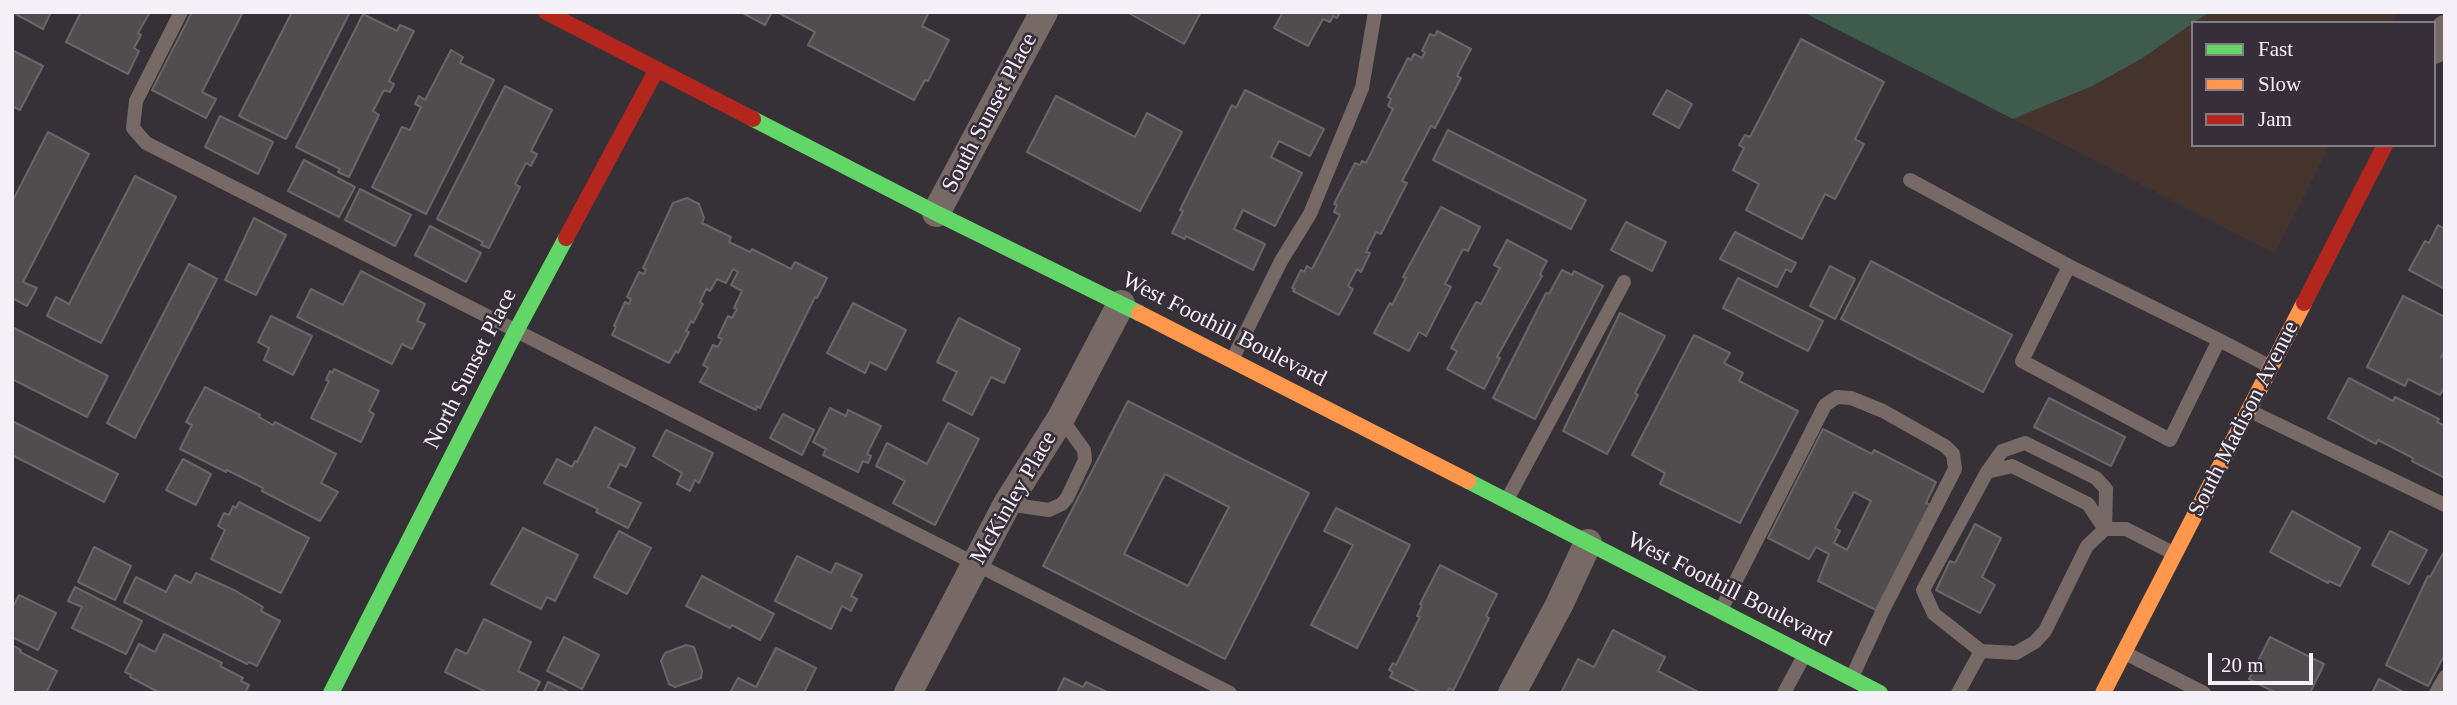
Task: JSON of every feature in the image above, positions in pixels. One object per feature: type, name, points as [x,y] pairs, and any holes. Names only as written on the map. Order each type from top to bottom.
[{"type":"main road","name":"West Foothill Boulevard","points":[[546,12],[936,213],[1233,359],[1880,693]]},
{"type":"main road","name":"North Sunset Place","points":[[331,693],[516,331],[657,69]]},
{"type":"main road","name":"South Madison Avenue","points":[[2103,693],[2384,147]]},
{"type":"street","name":"South Sunset Place","points":[[936,213],[1044,12]]},
{"type":"street","points":[[2436,46],[2445,29]]},
{"type":"street","name":"McKinley Place","points":[[908,693],[1007,504],[1061,418],[1121,304]]},
{"type":"street","points":[[1512,693],[1559,605],[1588,543]]},
{"type":"lane","points":[[181,12],[136,101],[133,128],[146,143],[1230,693]]},
{"type":"lane","points":[[1233,359],[1281,261],[1310,214],[1362,88],[1375,12]]},
{"type":"lane","points":[[1910,180],[2069,266],[2271,367]]},
{"type":"lane","points":[[2069,266],[2022,361],[2170,440],[2219,341]]},
{"type":"lane","points":[[1507,499],[1624,282]]},
{"type":"lane","points":[[1720,611],[1825,405],[1837,397],[1883,411],[1945,446],[1953,454],[1955,470],[1883,610],[1852,678]]},
{"type":"lane","points":[[2249,411],[2445,505]]},
{"type":"lane","points":[[1007,504],[1049,510],[1062,505],[1067,498],[1085,460],[1084,450],[1061,418]]},
{"type":"lane","points":[[2105,529],[2106,489],[2096,478],[2025,443],[2002,451],[1987,472],[1923,590],[1934,614],[1981,651],[2016,653],[2035,642],[2045,631],[2087,546],[2105,529],[2126,529],[2175,554]]},
{"type":"lane","points":[[1987,472],[2012,466],[2088,504],[2105,529]]},
{"type":"lane","points":[[1958,693],[1981,651]]},
{"type":"lane","points":[[2124,652],[2204,693]]},
{"type":"lane","points":[[1784,693],[1805,654]]},
{"type":"lane","points":[[2437,693],[2445,677]]},
{"type":"shaded area","points":[[1803,12],[2398,12],[2394,21],[2191,21],[2191,147],[2329,147],[2275,253]]},
{"type":"green space","points":[[1803,12],[2209,12],[2196,21],[2191,21],[2191,24],[2141,59],[2092,86],[2013,119]]},
{"type":"building","points":[[12,12],[51,12],[43,29]]},
{"type":"building","points":[[81,12],[150,12],[138,33],[141,35],[134,48],[139,51],[128,74],[66,42]]},
{"type":"building","points":[[192,12],[243,12],[202,92],[216,99],[206,118],[152,90]]},
{"type":"building","points":[[292,12],[350,12],[286,139],[239,116]]},
{"type":"building","points":[[741,12],[772,12],[765,25]]},
{"type":"building","points":[[777,12],[929,12],[922,26],[949,40],[928,81],[925,80],[914,100],[808,45],[815,32]]},
{"type":"building","points":[[1127,12],[1201,12],[1184,44]]},
{"type":"building","points":[[1283,12],[1340,12],[1337,18],[1333,16],[1330,22],[1323,19],[1308,46],[1274,28]]},
{"type":"building","points":[[363,14],[397,31],[400,25],[414,31],[389,81],[394,84],[390,92],[384,90],[373,111],[379,115],[349,177],[338,172],[340,169],[296,147]]},
{"type":"building","points":[[1437,31],[1471,49],[1457,76],[1461,78],[1435,128],[1431,126],[1402,181],[1407,183],[1381,234],[1376,232],[1366,252],[1370,253],[1361,272],[1357,269],[1348,286],[1353,289],[1339,315],[1293,291],[1295,289],[1292,288],[1301,270],[1304,272],[1307,266],[1312,269],[1340,215],[1334,212],[1337,205],[1334,204],[1355,163],[1366,163],[1393,109],[1388,106],[1391,99],[1388,97],[1408,58],[1411,60],[1414,54],[1422,58],[1425,52],[1422,51],[1430,34],[1435,36]]},
{"type":"building","points":[[1801,39],[1884,82],[1855,139],[1864,144],[1835,199],[1825,194],[1802,239],[1746,210],[1759,184],[1733,170],[1744,148],[1739,145],[1745,135],[1750,137]]},
{"type":"building","points":[[12,50],[43,66],[20,110],[12,106]]},
{"type":"building","points":[[451,50],[463,57],[460,63],[494,80],[426,214],[372,187],[402,127],[410,130],[421,107],[415,104],[419,96],[425,100]]},
{"type":"building","points":[[505,86],[552,110],[531,151],[537,154],[531,166],[526,163],[515,184],[520,187],[489,248],[481,245],[483,242],[437,219]]},
{"type":"building","points":[[1245,90],[1324,129],[1310,156],[1279,141],[1271,157],[1302,173],[1275,226],[1243,210],[1234,229],[1265,244],[1253,270],[1186,236],[1185,239],[1172,233],[1183,211],[1180,210],[1232,105],[1236,108]]},
{"type":"building","points":[[1667,90],[1692,104],[1679,128],[1653,114]]},
{"type":"building","points":[[1056,96],[1135,137],[1147,113],[1182,132],[1140,211],[1027,152]]},
{"type":"building","points":[[220,116],[273,142],[258,174],[205,147]]},
{"type":"building","points":[[1448,130],[1586,200],[1571,229],[1433,160]]},
{"type":"building","points":[[48,132],[89,154],[23,282],[37,288],[27,306],[12,298],[12,202]]},
{"type":"building","points":[[304,160],[355,187],[339,217],[288,191]]},
{"type":"building","points":[[135,176],[176,197],[101,343],[47,316],[56,297],[69,304]]},
{"type":"building","points":[[360,189],[411,215],[395,246],[345,220]]},
{"type":"building","points":[[687,198],[699,204],[704,218],[702,223],[731,237],[729,242],[750,252],[752,249],[791,269],[795,262],[827,278],[760,408],[757,406],[756,410],[700,382],[708,368],[703,365],[713,345],[718,347],[722,339],[718,337],[728,316],[732,318],[737,309],[734,308],[742,291],[731,285],[738,272],[733,269],[726,283],[717,279],[710,291],[706,289],[700,302],[703,304],[686,331],[689,332],[678,353],[676,351],[669,363],[612,335],[625,302],[629,304],[631,299],[627,297],[639,272],[644,274],[646,270],[643,268],[673,203]]},
{"type":"building","points":[[1441,207],[1480,227],[1468,251],[1463,249],[1445,284],[1451,287],[1426,336],[1419,332],[1409,351],[1374,333],[1390,303],[1392,305],[1406,278],[1403,277]]},
{"type":"building","points":[[254,218],[286,235],[256,295],[225,280]]},
{"type":"building","points":[[1626,222],[1666,242],[1652,271],[1611,250]]},
{"type":"building","points":[[2438,225],[2445,229],[2445,289],[2409,270],[2425,241],[2429,243]]},
{"type":"building","points":[[430,226],[481,253],[466,282],[415,255]]},
{"type":"building","points":[[1735,232],[1796,263],[1791,272],[1786,269],[1777,287],[1720,259]]},
{"type":"building","points":[[1507,240],[1547,261],[1540,274],[1542,276],[1497,357],[1500,358],[1484,389],[1447,369],[1457,351],[1451,348],[1476,302],[1481,304],[1500,268],[1494,265]]},
{"type":"building","points":[[1871,261],[2012,335],[1983,392],[1841,319]]},
{"type":"building","points":[[189,264],[217,279],[135,438],[107,423]]},
{"type":"building","points":[[1830,266],[1855,279],[1835,319],[1810,306]]},
{"type":"building","points":[[1562,270],[1572,275],[1574,271],[1603,286],[1535,419],[1493,398],[1546,293],[1549,294]]},
{"type":"building","points":[[361,271],[425,304],[417,321],[425,324],[412,349],[402,344],[392,364],[297,317],[311,289],[343,305]]},
{"type":"building","points":[[1738,278],[1823,321],[1808,351],[1723,308]]},
{"type":"building","points":[[2403,296],[2445,317],[2445,350],[2441,357],[2445,358],[2445,386],[2440,395],[2408,379],[2405,386],[2367,367]]},
{"type":"building","points":[[853,303],[906,330],[886,370],[870,362],[865,373],[827,353]]},
{"type":"building","points":[[1620,313],[1665,336],[1607,454],[1563,431]]},
{"type":"building","points":[[271,316],[312,336],[293,375],[264,360],[269,348],[258,342]]},
{"type":"building","points":[[959,318],[1020,349],[1004,383],[991,377],[972,415],[943,400],[957,372],[937,362]]},
{"type":"building","points":[[12,327],[108,376],[87,417],[12,379]]},
{"type":"building","points":[[1694,335],[1730,353],[1724,363],[1743,373],[1739,381],[1798,411],[1740,523],[1660,484],[1665,473],[1632,455]]},
{"type":"building","points":[[334,369],[379,391],[369,411],[374,414],[361,442],[311,418],[329,381],[326,380],[330,371],[332,373]]},
{"type":"building","points":[[2349,378],[2393,401],[2395,397],[2439,419],[2437,422],[2445,426],[2445,478],[2378,440],[2376,444],[2328,418]]},
{"type":"building","points":[[205,387],[260,415],[259,417],[273,425],[275,422],[336,454],[321,483],[338,492],[320,521],[262,491],[263,488],[180,449],[192,425],[186,422]]},
{"type":"building","points":[[2049,398],[2125,437],[2111,466],[2034,427]]},
{"type":"building","points":[[1128,401],[1309,493],[1225,659],[1043,566]],"holes":[[[1165,474],[1229,507],[1188,586],[1124,554]]]},
{"type":"building","points":[[830,408],[846,416],[848,410],[881,426],[867,454],[871,456],[868,463],[863,461],[858,472],[823,455],[826,449],[813,442]]},
{"type":"building","points":[[783,414],[814,430],[802,455],[770,438]]},
{"type":"building","points":[[12,421],[118,474],[104,502],[12,455]]},
{"type":"building","points":[[948,423],[979,439],[935,525],[893,503],[905,481],[876,466],[887,443],[927,464]]},
{"type":"building","points":[[595,427],[635,448],[626,467],[620,464],[608,487],[641,503],[628,528],[596,512],[598,509],[544,483],[557,459],[572,467],[575,461],[577,462]]},
{"type":"building","points":[[1823,429],[1872,454],[1874,450],[1936,482],[1926,503],[1930,505],[1876,610],[1818,581],[1829,554],[1816,547],[1809,559],[1768,538]],"holes":[[[1854,492],[1871,501],[1847,550],[1834,543],[1840,531],[1835,528]]]},
{"type":"building","points":[[666,430],[713,453],[699,483],[695,480],[690,491],[677,484],[682,473],[653,456]]},
{"type":"building","points":[[183,459],[211,474],[196,505],[166,490]]},
{"type":"building","points":[[239,502],[309,538],[281,593],[211,559],[225,530],[218,526],[224,513],[229,515],[233,506],[236,508]]},
{"type":"building","points":[[1336,508],[1410,545],[1357,648],[1311,625],[1353,545],[1324,531]]},
{"type":"building","points":[[2292,511],[2360,548],[2340,586],[2329,581],[2328,583],[2270,552]]},
{"type":"building","points":[[1975,524],[2001,538],[1982,577],[1995,585],[1980,613],[1936,590],[1950,561],[1955,563]]},
{"type":"building","points":[[523,528],[578,555],[555,601],[547,597],[541,609],[491,584]]},
{"type":"building","points":[[619,531],[651,548],[627,594],[594,577]]},
{"type":"building","points":[[2390,531],[2427,550],[2409,584],[2372,565]]},
{"type":"building","points":[[94,547],[131,566],[115,600],[78,582]]},
{"type":"building","points":[[2445,550],[2445,654],[2428,686],[2386,665],[2428,576],[2430,577]]},
{"type":"building","points":[[797,556],[831,573],[836,563],[862,575],[851,596],[857,599],[851,611],[842,606],[831,629],[775,601]]},
{"type":"building","points":[[1440,565],[1497,594],[1486,616],[1489,618],[1453,691],[1449,688],[1447,693],[1422,693],[1390,677],[1393,672],[1389,670],[1393,663],[1396,665],[1420,617],[1417,616],[1422,605],[1420,604]]},
{"type":"building","points":[[196,573],[234,590],[263,607],[261,611],[280,621],[257,666],[249,662],[247,664],[124,602],[136,577],[166,592],[175,575],[191,583]]},
{"type":"building","points":[[702,576],[774,614],[760,640],[686,606]]},
{"type":"building","points":[[75,587],[142,621],[126,654],[72,628],[82,607],[68,601]]},
{"type":"building","points":[[19,595],[56,613],[38,650],[12,637],[12,604],[14,605]]},
{"type":"building","points":[[484,619],[531,642],[518,671],[540,682],[534,693],[488,693],[445,672],[456,649],[467,654]]},
{"type":"building","points":[[1613,630],[1665,657],[1658,671],[1700,693],[1561,693],[1578,659],[1594,667]]},
{"type":"building","points":[[164,634],[222,663],[220,666],[243,678],[241,681],[249,685],[245,693],[160,693],[130,677],[131,675],[125,672],[139,644],[155,652]]},
{"type":"building","points":[[564,637],[599,655],[582,689],[547,671]]},
{"type":"building","points":[[2270,637],[2324,664],[2310,693],[2276,693],[2249,679]]},
{"type":"building","points":[[12,645],[57,671],[46,693],[12,693]]},
{"type":"building","points":[[686,645],[694,647],[702,671],[701,678],[675,687],[669,684],[661,661],[665,653]]},
{"type":"building","points":[[776,648],[816,668],[804,693],[730,693],[738,678],[756,687]]},
{"type":"building","points":[[1064,678],[1083,687],[1086,682],[1109,693],[1057,693]]},
{"type":"building","points":[[2379,679],[2405,693],[2372,693]]},
{"type":"building","points":[[548,682],[567,691],[566,693],[543,693]]},
{"type":"traffic: fast","points":[[753,119],[1139,313]]},
{"type":"traffic: fast","points":[[331,693],[566,238]]},
{"type":"traffic: fast","points":[[1468,481],[1880,693]]},
{"type":"traffic: slow","points":[[2103,693],[2304,303]]},
{"type":"traffic: slow","points":[[1139,313],[1468,481]]},
{"type":"traffic: jam","points":[[546,12],[753,119]]},
{"type":"traffic: jam","points":[[566,238],[657,69]]},
{"type":"traffic: jam","points":[[2304,303],[2384,147]]}]
